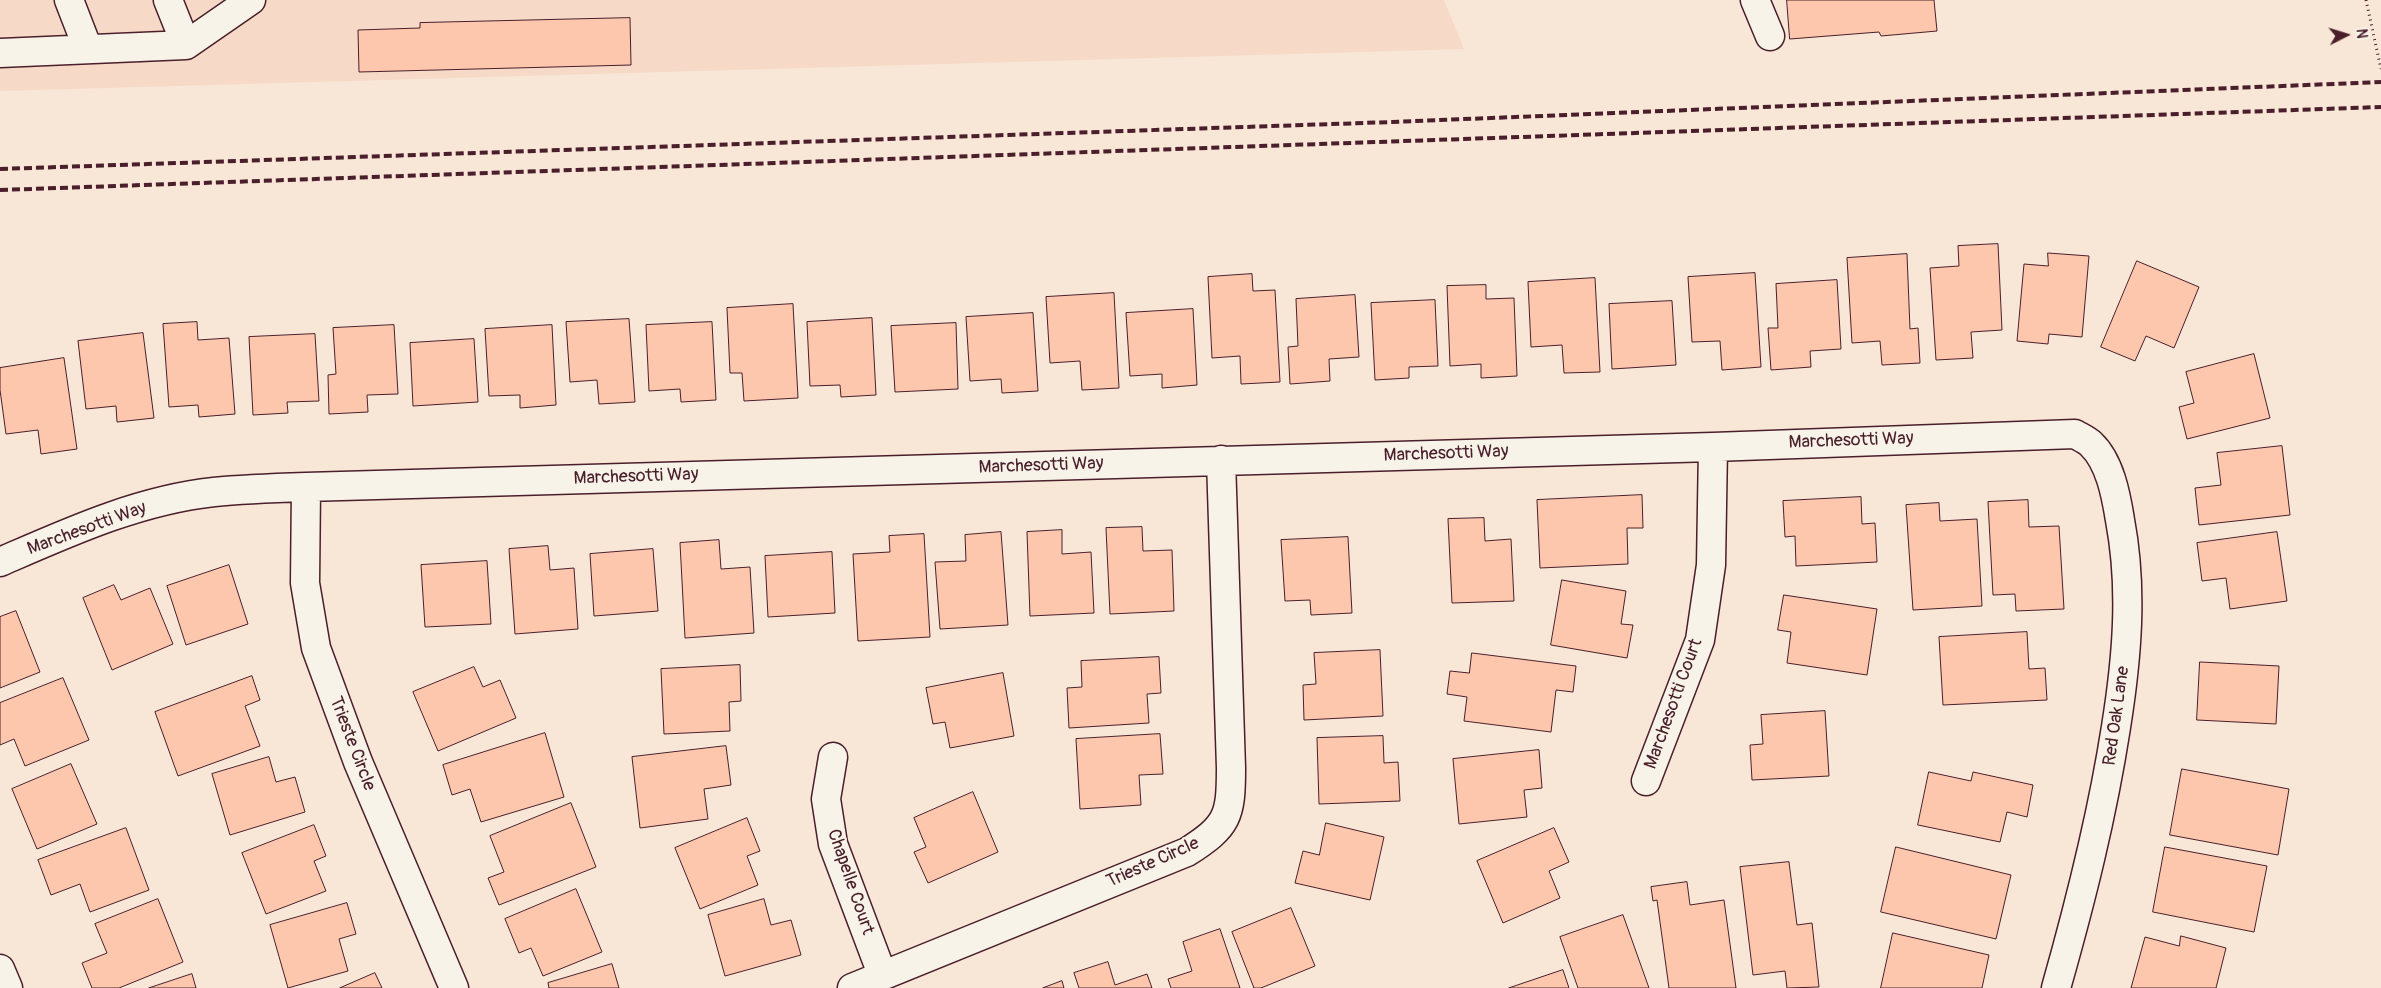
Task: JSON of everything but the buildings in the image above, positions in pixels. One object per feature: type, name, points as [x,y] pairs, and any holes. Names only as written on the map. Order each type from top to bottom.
[{"type":"street","points":[[69,0],[88,49]]},
{"type":"street","points":[[168,0],[186,45]]},
{"type":"street","points":[[0,53],[186,45],[251,0]]},
{"type":"street","points":[[1755,0],[1770,36]]},
{"type":"street","name":"Marchesotti Way","points":[[0,562],[89,524],[150,505],[213,492],[306,487],[1712,447],[2052,433],[2075,434],[2091,444]]},
{"type":"street","name":"Red Oak Lane","points":[[2056,988],[2088,876],[2110,770],[2124,677],[2128,600],[2126,554],[2116,500],[2106,467],[2091,444]]},
{"type":"street","name":"Marchesotti Court","points":[[1646,781],[1700,640],[1711,565],[1712,447]]},
{"type":"street","name":"Trieste Circle","points":[[852,988],[882,974],[1187,852],[1209,838],[1226,819],[1231,794],[1231,768],[1221,460]]},
{"type":"street","name":"Trieste Circle","points":[[306,487],[305,583],[316,648],[358,762],[454,988]]},
{"type":"street","name":"Chapelle Court","points":[[833,757],[826,799],[834,844],[882,974]]},
{"type":"street","points":[[0,969],[8,988]]},
{"type":"path","points":[[2366,0],[2381,69]]},
{"type":"shaded area","points":[[0,0],[1444,0],[1464,49],[0,91]]},
{"type":"railway","points":[[0,169],[1392,122],[2381,82]]},
{"type":"railway","points":[[0,190],[2381,107]]}]
